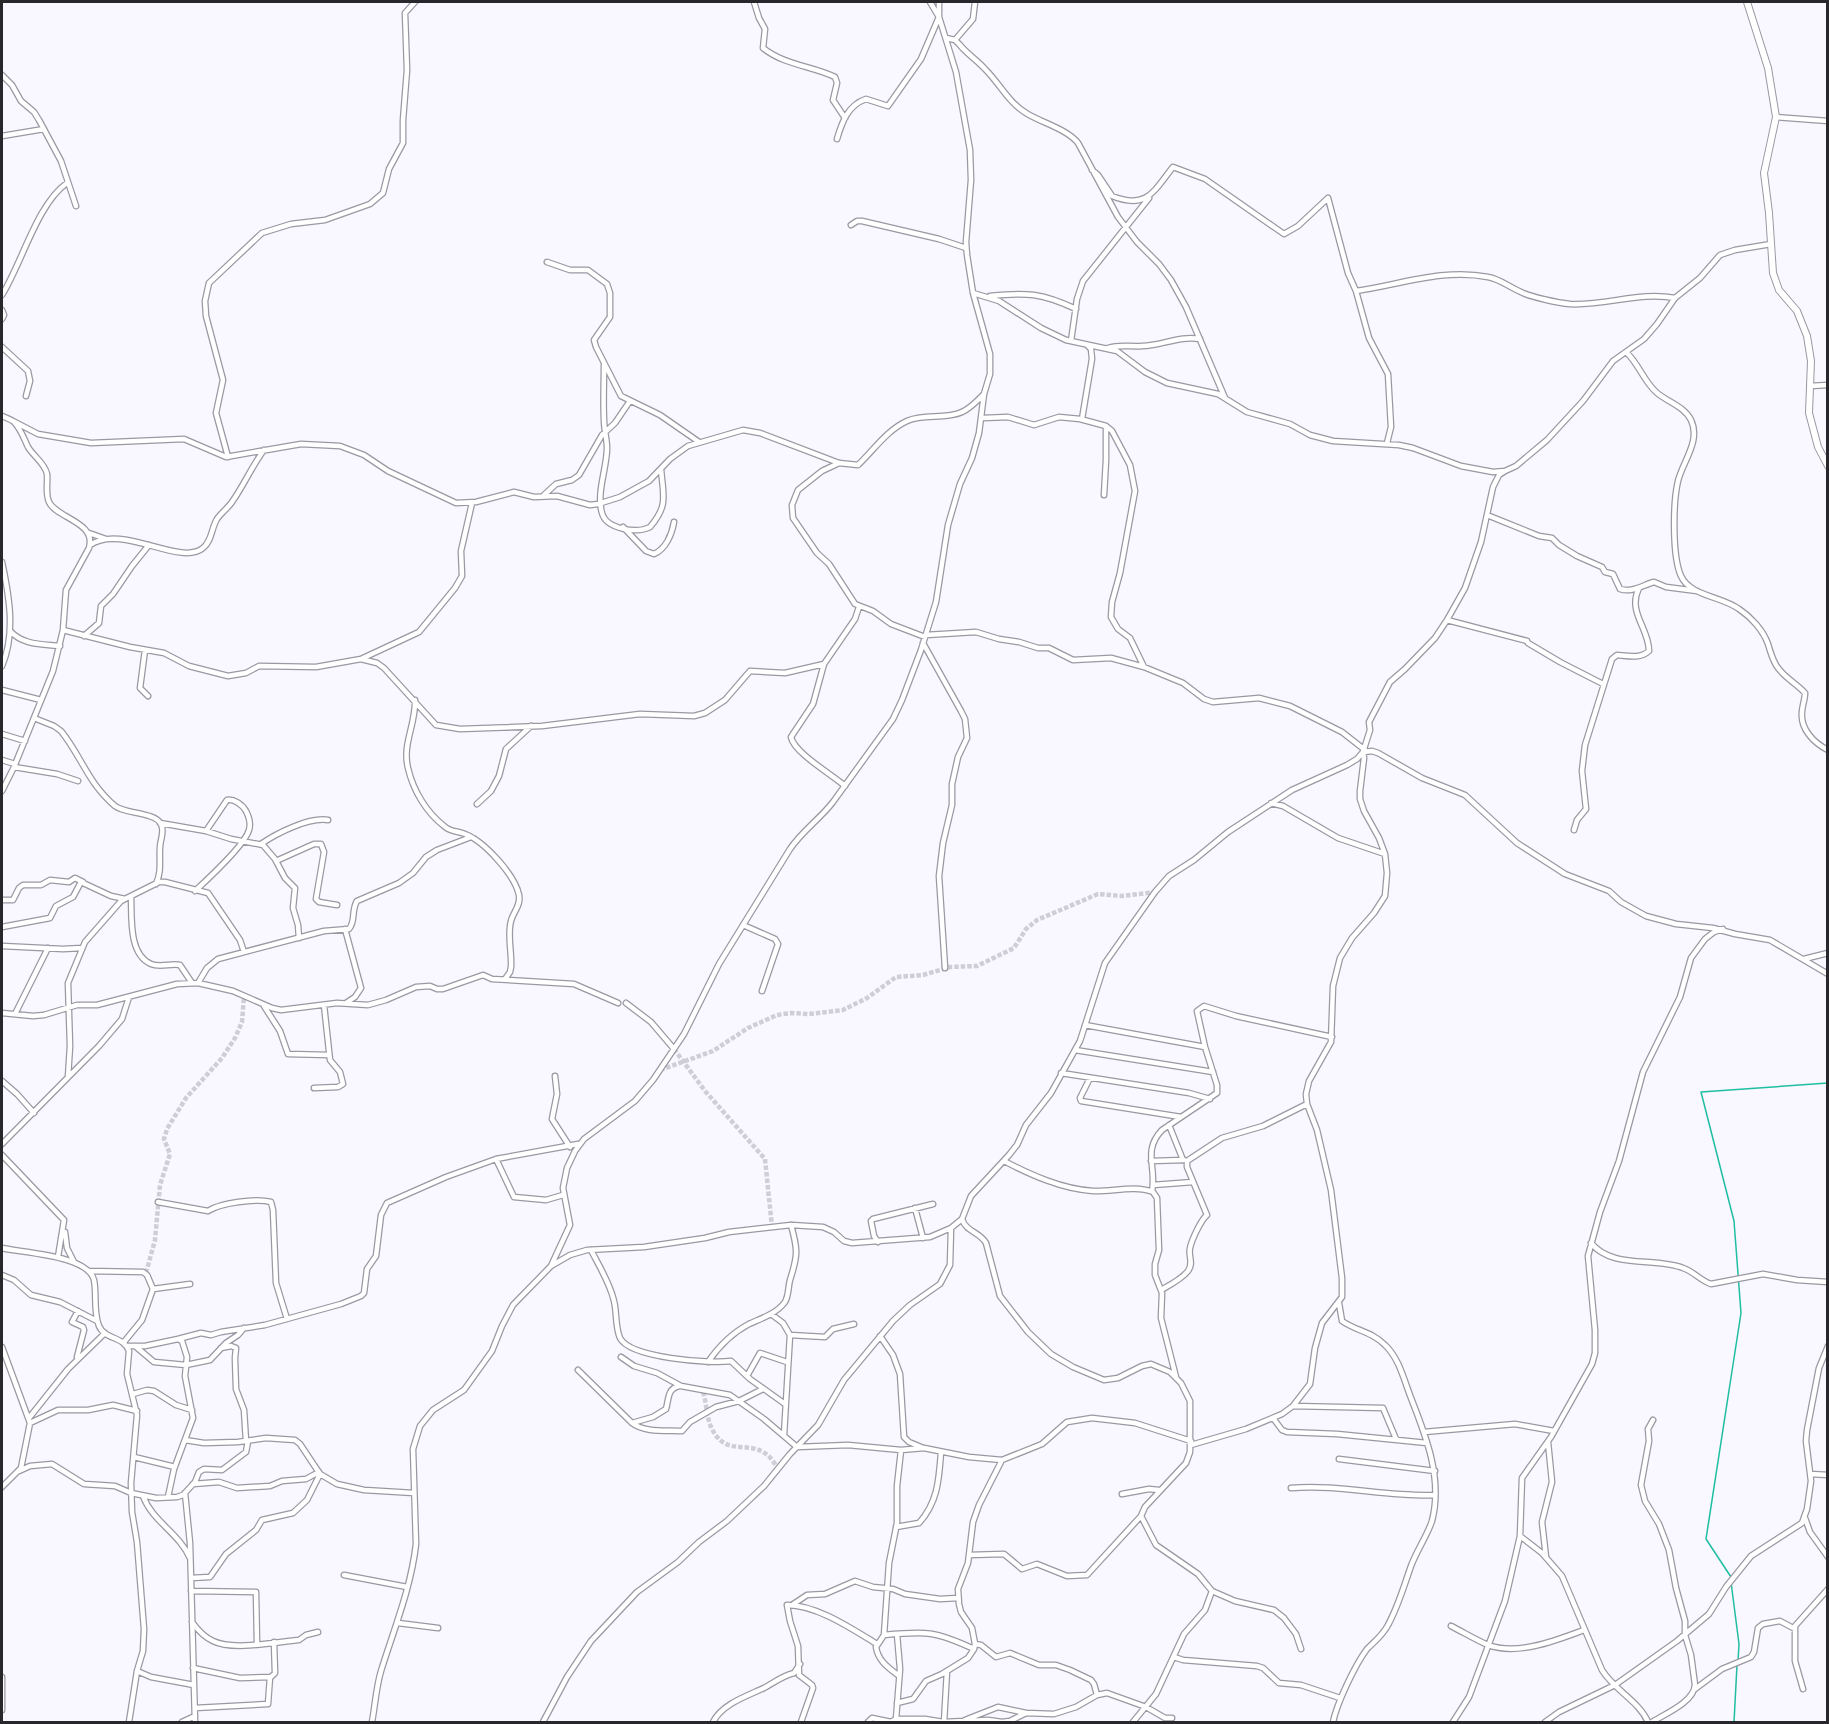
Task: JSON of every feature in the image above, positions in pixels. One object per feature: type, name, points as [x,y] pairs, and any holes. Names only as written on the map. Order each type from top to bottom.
[{"type":"street","points":[[228,457],[216,412],[217,399],[224,380],[206,316],[205,301],[209,283],[262,233],[291,224],[325,220],[370,204],[383,194],[389,171],[403,143],[407,70],[405,14],[415,2]]},
{"type":"street","points":[[754,2],[765,29],[763,48],[783,60],[818,69],[835,77],[837,83],[832,98],[845,118]]},
{"type":"street","points":[[2,1248],[58,1257],[74,1262],[89,1271],[94,1279],[98,1322],[105,1333],[126,1344],[135,1346],[202,1333],[212,1335],[287,1319],[341,1304],[363,1294],[368,1266],[376,1259],[381,1215],[387,1203],[446,1177],[496,1160],[581,1143],[641,1095],[674,1049],[715,972],[796,840],[824,813],[893,718],[925,638],[936,602],[948,525],[963,476],[972,458],[982,418],[984,394],[990,374],[990,354],[974,293],[966,248],[972,166],[956,72],[939,17],[930,2]]},
{"type":"street","points":[[837,139],[845,118],[853,106],[864,100],[888,106],[921,59],[939,17],[939,2]]},
{"type":"street","points":[[955,40],[972,19],[975,2]]},
{"type":"street","points":[[1747,2],[1768,68],[1776,117],[1764,173],[1769,213],[1771,263],[1779,290],[1797,311],[1807,336],[1811,361],[1809,413],[1818,447],[1827,466]]},
{"type":"street","points":[[945,38],[955,40],[988,72],[1007,97],[1024,112],[1048,126],[1072,135],[1113,211],[1171,280],[1200,339],[1225,398]]},
{"type":"street","points":[[2,75],[12,85],[21,101],[34,112],[44,129],[61,161],[76,206]]},
{"type":"street","points":[[1776,117],[1827,121]]},
{"type":"street","points":[[2,136],[44,129]]},
{"type":"street","points":[[1071,341],[1083,281],[1173,167],[1205,179],[1284,234],[1298,226],[1328,198],[1348,273],[1356,291],[1371,345],[1388,374],[1391,427],[1387,443]]},
{"type":"street","points":[[1092,170],[1114,197],[1138,200],[1152,195]]},
{"type":"street","points":[[2,295],[46,205],[58,189],[67,183]]},
{"type":"street","points":[[851,225],[862,221],[939,239],[966,248]]},
{"type":"street","points":[[1333,1722],[1340,1698],[1362,1657],[1390,1622],[1431,1521],[1435,1495],[1434,1471],[1424,1432],[1395,1359],[1387,1346],[1372,1334],[1342,1321],[1339,1303],[1343,1288],[1331,1190],[1306,1094],[1332,1037],[1333,995],[1337,967],[1345,948],[1385,896],[1387,873],[1385,854],[1360,799],[1364,751],[1370,730],[1369,722],[1390,682],[1420,654],[1447,620],[1465,588],[1473,567],[1493,487],[1499,476],[1516,466],[1547,440],[1578,406],[1613,361],[1651,332],[1675,298],[1700,278],[1720,255],[1771,244]]},
{"type":"street","points":[[547,262],[570,270],[588,270],[607,284],[610,294],[610,317],[594,340],[618,392],[630,401],[660,415],[699,442]]},
{"type":"street","points":[[1356,291],[1430,277],[1464,274],[1494,279],[1521,292],[1553,302],[1570,304],[1611,302],[1660,295],[1675,298]]},
{"type":"street","points":[[974,293],[999,301],[1041,328],[1071,341],[1117,351],[1155,378],[1181,387],[1208,391],[1225,398],[1247,412],[1290,424],[1323,439],[1387,443],[1413,448],[1461,466],[1485,472],[1505,471]]},
{"type":"street","points":[[987,296],[1013,293],[1034,294],[1057,300],[1076,309]]},
{"type":"street","points":[[2,310],[4,315],[2,319]]},
{"type":"street","points":[[1189,338],[1196,331]]},
{"type":"street","points":[[1107,348],[1115,345],[1150,346],[1189,338],[1200,339]]},
{"type":"street","points":[[1082,419],[1092,359],[1091,349],[1087,345]]},
{"type":"street","points":[[2,346],[28,372],[30,381],[26,396]]},
{"type":"street","points":[[1626,352],[1638,364],[1649,385],[1686,413],[1693,428],[1693,443],[1678,482],[1674,509],[1678,568],[1685,583],[1697,591]]},
{"type":"street","points":[[604,362],[604,432],[607,450],[601,503],[603,515],[608,523],[647,529],[658,516],[665,500],[661,469]]},
{"type":"street","points":[[1810,386],[1827,385]]},
{"type":"street","points":[[2,416],[38,434],[95,444],[184,439],[228,457],[301,444],[340,446],[364,455],[388,471],[452,502],[472,503],[513,492],[534,497],[568,498],[590,504],[620,497],[645,483],[677,453],[699,442],[743,430],[753,430],[839,464],[858,465],[904,422],[961,413],[984,394]]},
{"type":"street","points":[[543,496],[556,484],[572,480],[579,474],[604,432],[615,423],[630,401]]},
{"type":"street","points":[[982,418],[1008,417],[1034,425],[1059,417],[1082,419],[1106,426],[1112,431],[1130,465],[1135,491],[1111,617],[1115,626],[1130,638],[1144,666]]},
{"type":"street","points":[[13,422],[46,472],[50,502],[88,533],[106,539],[189,554],[203,548],[210,539],[217,520],[232,502],[264,450]]},
{"type":"street","points":[[1104,495],[1106,426]]},
{"type":"street","points":[[839,464],[822,471],[802,486],[795,498],[793,518],[814,550],[829,564],[846,593],[859,607],[873,611],[891,624],[925,638],[976,632],[1038,648],[1050,648],[1073,660],[1111,658],[1144,666],[1183,683],[1204,699],[1213,702],[1259,698],[1290,705],[1341,732],[1364,751],[1378,753],[1433,783],[1465,795],[1517,843],[1565,874],[1610,891],[1621,902],[1646,916],[1676,924],[1723,930],[1770,940],[1827,974]]},
{"type":"street","points":[[63,630],[164,653],[189,666],[228,676],[246,673],[259,666],[316,667],[362,658],[419,632],[455,588],[462,576],[461,552],[472,503]]},
{"type":"street","points":[[1487,515],[1539,536],[1552,537],[1563,548],[1612,574],[1620,589],[1624,591],[1654,582],[1666,587],[1697,591],[1730,603],[1761,630],[1775,664],[1805,693],[1801,714],[1803,726],[1815,742],[1827,750]]},
{"type":"street","points":[[623,527],[646,551],[654,554],[668,542],[674,522]]},
{"type":"street","points":[[88,533],[90,545]]},
{"type":"street","points":[[2,791],[15,766],[53,670],[63,630],[66,590],[90,545],[106,539]]},
{"type":"street","points":[[84,636],[99,623],[101,606],[113,594],[149,545]]},
{"type":"street","points":[[2,562],[9,598],[10,630],[2,666]]},
{"type":"street","points":[[1574,830],[1577,820],[1586,809],[1582,771],[1585,746],[1612,658],[1617,655],[1636,657],[1650,651],[1650,645],[1634,604],[1639,588]]},
{"type":"street","points":[[845,786],[802,752],[792,741],[793,733],[805,719],[813,704],[824,664],[855,619],[859,607]]},
{"type":"street","points":[[1447,620],[1528,642],[1560,662],[1603,684]]},
{"type":"street","points":[[10,630],[17,638],[26,642],[60,646]]},
{"type":"street","points":[[925,638],[965,719],[967,734],[958,757],[952,784],[952,806],[943,843],[939,876],[945,969]]},
{"type":"street","points":[[145,650],[141,688],[147,696]]},
{"type":"street","points":[[362,658],[384,668],[428,717],[441,727],[460,729],[584,722],[632,714],[694,716],[725,700],[750,671],[785,673],[824,664]]},
{"type":"street","points":[[2,690],[41,700]]},
{"type":"street","points":[[415,700],[406,751],[407,766],[414,787],[430,812],[442,825],[450,831],[471,837],[497,859],[515,884],[518,893],[519,902],[510,924],[510,972],[505,979]]},
{"type":"street","points":[[34,718],[61,731],[93,783],[117,807],[134,811],[160,823],[261,844],[295,888],[293,908],[299,938]]},
{"type":"street","points":[[477,804],[490,791],[499,776],[506,749],[531,726]]},
{"type":"street","points":[[2,734],[25,741]]},
{"type":"street","points":[[372,1722],[378,1683],[398,1623],[416,1545],[413,1449],[420,1426],[433,1410],[464,1390],[492,1351],[513,1305],[551,1266],[570,1255],[591,1250],[644,1247],[729,1232],[791,1225],[823,1227],[844,1241],[852,1243],[923,1238],[935,1236],[951,1228],[962,1219],[971,1196],[1004,1161],[1017,1144],[1026,1125],[1045,1103],[1075,1050],[1105,963],[1155,892],[1174,873],[1194,860],[1228,831],[1292,790],[1347,765],[1364,751]]},
{"type":"street","points":[[2,760],[15,766],[57,774],[78,781]]},
{"type":"street","points":[[195,891],[244,841],[250,827],[248,816],[242,805],[230,799],[224,802],[206,831]]},
{"type":"street","points":[[1271,803],[1284,806],[1338,838],[1385,854]]},
{"type":"street","points":[[261,844],[288,829],[314,819],[328,820]]},
{"type":"street","points":[[156,884],[163,832],[160,823]]},
{"type":"street","points":[[198,983],[214,961],[324,931],[349,928],[357,901],[399,884],[436,850],[471,837]]},
{"type":"street","points":[[276,861],[314,844],[322,845],[324,852],[316,900],[338,905]]},
{"type":"street","points":[[2,900],[15,899],[19,888],[23,885],[41,885],[50,880],[69,882],[75,878],[111,896],[128,898]]},
{"type":"street","points":[[2,927],[50,918],[56,906],[73,897],[83,882]]},
{"type":"street","points":[[68,1077],[70,1007],[68,983],[82,948],[90,935],[128,898],[165,882],[206,892],[213,897],[240,940],[244,952]]},
{"type":"street","points":[[128,898],[134,936],[142,956],[153,964],[180,965],[192,983]]},
{"type":"street","points":[[743,925],[775,939],[777,944],[762,991]]},
{"type":"street","points":[[345,929],[361,988],[355,997],[345,1003]]},
{"type":"street","points":[[1453,1722],[1469,1697],[1505,1600],[1520,1536],[1522,1478],[1532,1461],[1548,1442],[1592,1364],[1595,1353],[1588,1256],[1600,1212],[1619,1161],[1643,1072],[1680,997],[1691,958],[1705,939],[1714,932],[1723,930]]},
{"type":"street","points":[[2,946],[63,950],[82,948]]},
{"type":"street","points":[[15,1014],[48,948]]},
{"type":"street","points":[[1803,960],[1827,953]]},
{"type":"street","points":[[2,1013],[39,1016],[77,1005],[93,1006],[165,986],[192,983],[233,991],[281,1010],[345,1003],[358,1006],[372,1004],[416,987],[430,986],[443,989],[483,975],[492,979],[574,984],[618,1003]]},
{"type":"street","points":[[2,1144],[90,1056],[122,1019],[129,997]]},
{"type":"street","points":[[626,1003],[651,1022],[674,1049]]},
{"type":"street","points":[[262,1004],[280,1030],[288,1054],[329,1054]]},
{"type":"street","points":[[314,1088],[343,1085],[340,1072],[330,1060],[324,1005]]},
{"type":"street","points":[[1176,1377],[1161,1318],[1161,1290],[1157,1282],[1155,1266],[1159,1250],[1157,1198],[1152,1188],[1151,1161],[1155,1137],[1218,1091],[1197,1011],[1204,1006],[1236,1016],[1332,1037]]},
{"type":"street","points":[[1085,1025],[1205,1047]]},
{"type":"street","points":[[1075,1050],[1213,1072]]},
{"type":"street","points":[[1061,1073],[1189,1093],[1210,1099]]},
{"type":"street","points":[[555,1076],[556,1096],[552,1119],[570,1147]]},
{"type":"street","points":[[1090,1078],[1080,1098],[1081,1101],[1181,1117]]},
{"type":"street","points":[[2,1081],[34,1113]]},
{"type":"street","points":[[1151,1161],[1185,1160],[1227,1136],[1263,1126],[1307,1104]]},
{"type":"street","points":[[1161,1290],[1188,1272],[1191,1265],[1192,1243],[1201,1220],[1207,1215],[1169,1125]]},
{"type":"street","points":[[551,1266],[570,1225],[563,1195],[563,1184],[567,1168],[581,1143]]},
{"type":"street","points":[[2,1155],[64,1220],[67,1248],[74,1262]]},
{"type":"street","points":[[496,1160],[514,1197],[546,1200],[563,1195]]},
{"type":"street","points":[[1004,1161],[1028,1173],[1067,1187],[1096,1191],[1152,1188],[1193,1182]]},
{"type":"street","points":[[158,1202],[208,1211],[214,1207],[250,1201],[271,1202],[276,1283],[287,1319]]},
{"type":"street","points":[[878,1242],[872,1228],[873,1219],[933,1204]]},
{"type":"street","points":[[915,1208],[923,1238]]},
{"type":"street","points":[[962,1219],[965,1227],[980,1236],[986,1243],[1000,1296],[1028,1332],[1051,1354],[1073,1367],[1104,1380],[1118,1378],[1151,1364],[1159,1365],[1176,1377],[1190,1401],[1191,1443],[1186,1463],[1159,1490],[1145,1507],[1141,1516],[1092,1571],[1082,1576],[1067,1576],[1037,1564],[1023,1569],[1017,1567],[1004,1554],[969,1555]]},
{"type":"street","points":[[708,1362],[732,1335],[771,1314],[784,1302],[796,1263],[797,1250],[791,1225]]},
{"type":"street","points":[[58,1257],[64,1226]]},
{"type":"street","points":[[543,1722],[584,1650],[622,1606],[743,1506],[818,1425],[844,1380],[880,1336],[902,1313],[936,1288],[950,1265],[951,1228]]},
{"type":"street","points":[[1591,1243],[1605,1256],[1684,1268],[1711,1284],[1763,1274],[1827,1282]]},
{"type":"street","points":[[591,1250],[613,1298],[623,1341],[645,1353],[675,1359],[708,1362],[731,1361],[762,1389],[785,1404]]},
{"type":"street","points":[[89,1271],[143,1272],[147,1275],[153,1289],[142,1320],[126,1344]]},
{"type":"street","points":[[2,1275],[14,1280],[31,1295],[60,1302],[98,1322]]},
{"type":"street","points":[[153,1289],[190,1284]]},
{"type":"street","points":[[880,1336],[893,1355],[900,1374],[904,1437],[909,1442],[941,1452],[1002,1460],[1042,1444],[1065,1423],[1087,1418],[1135,1423],[1191,1443],[1246,1429],[1273,1418],[1293,1406],[1310,1384],[1314,1348],[1322,1323],[1339,1303]]},
{"type":"street","points":[[76,1359],[84,1330],[82,1326],[72,1322],[78,1311]]},
{"type":"street","points":[[771,1314],[783,1323],[790,1335],[784,1435]]},
{"type":"street","points":[[790,1335],[825,1336],[833,1329],[854,1324]]},
{"type":"street","points":[[135,1346],[152,1361],[186,1365],[208,1361],[244,1328]]},
{"type":"street","points":[[19,1471],[25,1455],[29,1421],[44,1397],[76,1359],[105,1333]]},
{"type":"street","points":[[168,1497],[175,1467],[193,1419],[185,1376],[186,1352],[182,1341],[178,1339]]},
{"type":"street","points":[[126,1344],[130,1352],[127,1374],[137,1411],[131,1493],[144,1629],[144,1646],[137,1671],[129,1722]]},
{"type":"street","points":[[2,1487],[19,1471],[30,1466],[52,1464],[84,1484],[114,1486],[143,1496],[177,1497],[185,1493],[193,1484],[201,1470],[206,1468],[222,1470],[246,1452],[247,1441],[244,1410],[236,1389],[236,1348],[231,1346],[221,1348]]},
{"type":"street","points":[[1545,1722],[1559,1712],[1615,1685],[1685,1635],[1709,1614],[1726,1587],[1751,1556],[1802,1523],[1805,1518],[1811,1474],[1806,1441],[1807,1430],[1819,1368],[1827,1346]]},
{"type":"street","points":[[2,1347],[29,1421]]},
{"type":"street","points":[[747,1376],[760,1353],[787,1362]]},
{"type":"street","points":[[621,1357],[634,1366],[657,1373],[681,1386],[708,1393],[727,1394],[797,1447],[848,1445],[901,1450],[924,1448]]},
{"type":"street","points":[[578,1370],[632,1423],[641,1428],[682,1431],[690,1422],[716,1407],[739,1401],[762,1389]]},
{"type":"street","points":[[632,1423],[653,1417],[666,1409],[671,1391],[681,1386]]},
{"type":"street","points":[[133,1394],[147,1390],[154,1391],[176,1405],[192,1410]]},
{"type":"street","points":[[29,1421],[58,1410],[88,1410],[116,1405],[137,1411]]},
{"type":"street","points":[[1293,1406],[1383,1408],[1396,1439]]},
{"type":"street","points":[[1273,1418],[1282,1430],[1287,1432],[1426,1443]]},
{"type":"street","points":[[1653,1420],[1648,1429],[1641,1485],[1646,1503],[1659,1524],[1669,1550],[1685,1621],[1685,1635],[1691,1655],[1695,1689]]},
{"type":"street","points":[[1424,1432],[1510,1424],[1554,1431]]},
{"type":"street","points":[[185,1440],[204,1443],[266,1438],[296,1441],[319,1473],[337,1484],[364,1490],[414,1493]]},
{"type":"street","points":[[1546,1557],[1542,1526],[1545,1504],[1552,1482],[1548,1442]]},
{"type":"street","points":[[899,1676],[878,1656],[877,1644],[884,1635],[886,1589],[896,1527],[901,1450]]},
{"type":"street","points":[[896,1527],[920,1523],[928,1510],[938,1488],[941,1452]]},
{"type":"street","points":[[134,1457],[175,1467]]},
{"type":"street","points":[[1339,1459],[1434,1471]]},
{"type":"street","points":[[897,1703],[913,1699],[926,1681],[968,1658],[975,1647],[972,1628],[961,1612],[958,1598],[960,1582],[969,1555],[973,1522],[1002,1460]]},
{"type":"street","points":[[193,1484],[219,1482],[237,1488],[270,1486],[282,1481],[306,1479],[319,1473]]},
{"type":"street","points":[[191,1578],[210,1577],[226,1554],[256,1530],[262,1520],[293,1513],[307,1500],[319,1473]]},
{"type":"street","points":[[1811,1474],[1827,1475]]},
{"type":"street","points":[[2,1476],[8,1481]]},
{"type":"street","points":[[1291,1488],[1335,1488],[1435,1495]]},
{"type":"street","points":[[1122,1494],[1149,1489],[1159,1490]]},
{"type":"street","points":[[185,1493],[191,1560],[195,1722]]},
{"type":"street","points":[[143,1496],[148,1508],[183,1546],[191,1560]]},
{"type":"street","points":[[1141,1516],[1156,1545],[1198,1574],[1212,1591],[1235,1601],[1275,1610],[1296,1634],[1301,1649]]},
{"type":"street","points":[[1805,1518],[1810,1532],[1827,1557]]},
{"type":"street","points":[[1520,1536],[1546,1557],[1562,1576],[1602,1670],[1650,1722],[1686,1700],[1695,1689],[1722,1669],[1751,1657],[1758,1628],[1763,1624],[1777,1621],[1795,1629]]},
{"type":"street","points":[[344,1575],[406,1587]]},
{"type":"street","points":[[801,1722],[813,1688],[800,1677],[798,1646],[787,1605],[792,1605],[807,1595],[825,1594],[850,1581],[940,1599],[958,1598]]},
{"type":"street","points":[[1803,1689],[1795,1661],[1795,1629],[1799,1620],[1827,1589]]},
{"type":"street","points":[[191,1591],[256,1592],[257,1644]]},
{"type":"street","points":[[1132,1722],[1156,1694],[1184,1634],[1205,1610],[1212,1591]]},
{"type":"street","points":[[792,1605],[847,1625],[877,1644]]},
{"type":"street","points":[[192,1622],[202,1634],[215,1642],[245,1646],[299,1640],[306,1635],[318,1632]]},
{"type":"street","points":[[398,1623],[438,1628]]},
{"type":"street","points":[[1450,1626],[1489,1646],[1504,1649],[1544,1644],[1584,1630]]},
{"type":"street","points":[[884,1635],[935,1633],[975,1647],[981,1645],[996,1657],[1010,1653],[1043,1666],[1056,1665],[1091,1680],[1096,1695]]},
{"type":"street","points":[[896,1719],[899,1676],[897,1634]]},
{"type":"street","points":[[193,1668],[240,1678],[270,1677],[275,1675],[274,1642]]},
{"type":"street","points":[[1174,1657],[1183,1660],[1257,1666],[1263,1668],[1279,1683],[1300,1685],[1340,1698]]},
{"type":"street","points":[[713,1722],[716,1716],[737,1700],[771,1684],[784,1675],[794,1673],[800,1664]]},
{"type":"street","points":[[137,1671],[146,1676],[194,1685]]},
{"type":"street","points":[[944,1722],[947,1671]]},
{"type":"street","points":[[2,1677],[2,1710]]},
{"type":"street","points":[[195,1708],[268,1704],[270,1677]]},
{"type":"street","points":[[962,1721],[998,1707],[1026,1713],[1054,1714],[1076,1707],[1096,1695],[1109,1694],[1146,1707],[1165,1718],[1172,1718]]},
{"type":"street","points":[[868,1722],[874,1718],[891,1722],[896,1719],[925,1719],[944,1722],[988,1720],[1002,1722],[1010,1721],[1026,1713]]},
{"type":"street","points":[[182,1722],[195,1716]]},
{"type":"waterway","points":[[1731,1577],[1706,1539],[1741,1313],[1734,1221],[1701,1092],[1828,1083]]},
{"type":"waterway","points":[[1731,1582],[1739,1644],[1738,1661]]},
{"type":"waterway","points":[[1734,1722],[1737,1665]]},
{"type":"tunnel","points":[[660,1070],[713,1051],[748,1028],[777,1015],[843,1010],[867,998],[896,977],[923,975],[950,967],[977,966],[1014,948],[1026,929],[1037,920],[1098,894],[1122,896],[1155,892]]},
{"type":"tunnel","points":[[146,1273],[155,1240],[160,1185],[170,1154],[164,1139],[167,1129],[186,1098],[222,1058],[235,1038],[242,1022],[244,996]]},
{"type":"tunnel","points":[[674,1049],[705,1091],[765,1159],[772,1227]]},
{"type":"tunnel","points":[[703,1392],[710,1424],[718,1438],[730,1446],[759,1450],[770,1457],[778,1469]]}]
